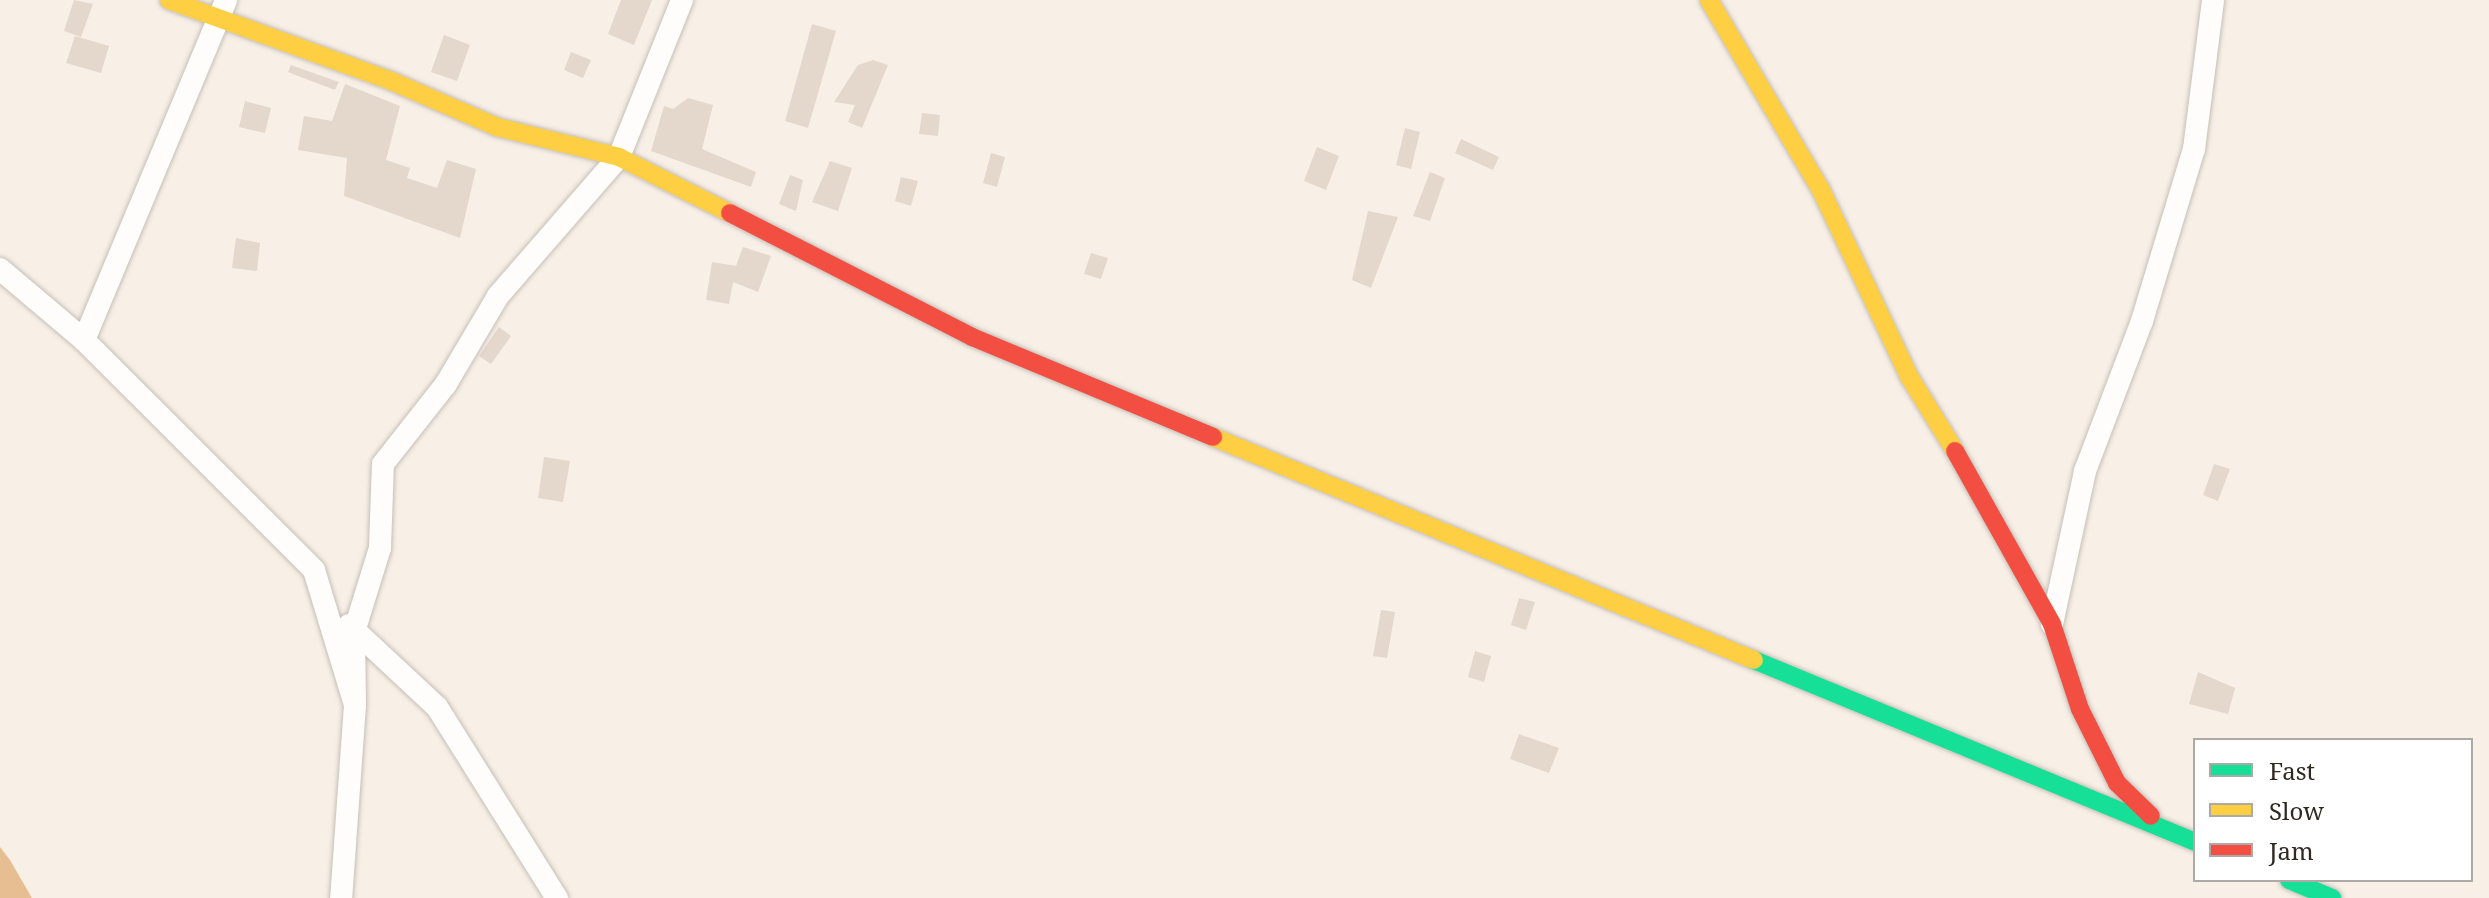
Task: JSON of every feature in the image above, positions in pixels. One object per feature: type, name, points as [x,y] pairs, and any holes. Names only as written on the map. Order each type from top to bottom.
[{"type":"street","points":[[169,0],[223,9],[497,127],[619,157],[972,337],[2193,841]]},
{"type":"street","points":[[341,898],[355,705],[354,632],[380,548],[383,464],[446,384],[498,296],[619,157],[682,0]]},
{"type":"street","points":[[1709,0],[1773,99],[1910,378],[2006,534],[2052,624],[2080,709],[2117,783],[2166,830]]},
{"type":"street","points":[[2052,624],[2085,471],[2142,321],[2194,149],[2213,0]]},
{"type":"street","points":[[84,340],[223,9]]},
{"type":"street","points":[[0,269],[84,340],[314,570],[354,632],[437,707],[557,898]]},
{"type":"street","points":[[314,570],[355,705]]},
{"type":"street","points":[[2294,882],[2332,898]]},
{"type":"shaded area","points":[[0,847],[10,860],[32,898],[0,898]]},
{"type":"building","points":[[74,0],[93,4],[81,37],[64,31]]},
{"type":"building","points":[[621,0],[652,0],[634,45],[608,34]]},
{"type":"building","points":[[812,24],[836,31],[808,128],[785,121]]},
{"type":"building","points":[[444,35],[470,45],[457,81],[431,72]]},
{"type":"building","points":[[75,36],[109,46],[101,73],[66,63]]},
{"type":"building","points":[[571,52],[591,60],[583,78],[564,70]]},
{"type":"building","points":[[873,60],[888,65],[862,128],[848,122],[855,105],[834,102],[858,65]]},
{"type":"building","points":[[291,65],[339,82],[335,90],[288,72]]},
{"type":"building","points":[[345,84],[400,106],[386,160],[410,168],[407,178],[437,188],[447,160],[476,169],[460,238],[344,196],[347,158],[298,150],[304,116],[332,121]]},
{"type":"building","points":[[688,98],[713,105],[702,149],[756,172],[751,187],[651,151],[664,106],[673,109]]},
{"type":"building","points":[[245,101],[271,108],[265,133],[239,127]]},
{"type":"building","points":[[922,113],[940,115],[938,136],[919,134]]},
{"type":"building","points":[[1405,128],[1420,132],[1411,169],[1396,165]]},
{"type":"building","points":[[1461,139],[1499,157],[1493,170],[1455,153]]},
{"type":"building","points":[[1317,147],[1339,156],[1326,190],[1304,181]]},
{"type":"building","points":[[991,153],[1005,157],[997,187],[983,183]]},
{"type":"building","points":[[830,161],[852,168],[838,211],[812,202]]},
{"type":"building","points":[[1430,172],[1445,178],[1430,221],[1413,216]]},
{"type":"building","points":[[790,175],[803,180],[796,211],[779,204]]},
{"type":"building","points":[[901,177],[918,181],[911,206],[895,201]]},
{"type":"building","points":[[1368,211],[1398,217],[1371,288],[1352,280]]},
{"type":"building","points":[[236,238],[260,243],[257,271],[232,268]]},
{"type":"building","points":[[743,247],[771,256],[758,292],[733,282],[729,304],[706,300],[712,262],[736,266]]},
{"type":"building","points":[[1091,253],[1108,258],[1101,279],[1084,274]]},
{"type":"building","points":[[499,327],[511,336],[491,364],[479,356]]},
{"type":"building","points":[[544,457],[570,461],[563,502],[538,498]]},
{"type":"building","points":[[2214,464],[2230,469],[2218,501],[2203,495]]},
{"type":"building","points":[[1519,598],[1535,602],[1526,630],[1511,625]]},
{"type":"building","points":[[1381,610],[1395,612],[1387,658],[1373,656]]},
{"type":"building","points":[[1475,651],[1491,656],[1484,682],[1468,677]]},
{"type":"building","points":[[2198,672],[2235,688],[2228,714],[2189,704]]},
{"type":"building","points":[[1519,734],[1559,748],[1549,773],[1510,759]]},
{"type":"traffic: fast","points":[[1754,660],[2193,841]]},
{"type":"traffic: fast","points":[[2294,882],[2332,898]]},
{"type":"traffic: slow","points":[[169,0],[389,80],[497,127],[619,157],[730,213]]},
{"type":"traffic: slow","points":[[1709,0],[1821,190],[1910,378],[1955,451]]},
{"type":"traffic: slow","points":[[1213,437],[1754,660]]},
{"type":"traffic: jam","points":[[730,213],[972,337],[1213,437]]},
{"type":"traffic: jam","points":[[1955,451],[2052,624],[2080,709],[2117,783],[2151,816]]}]
